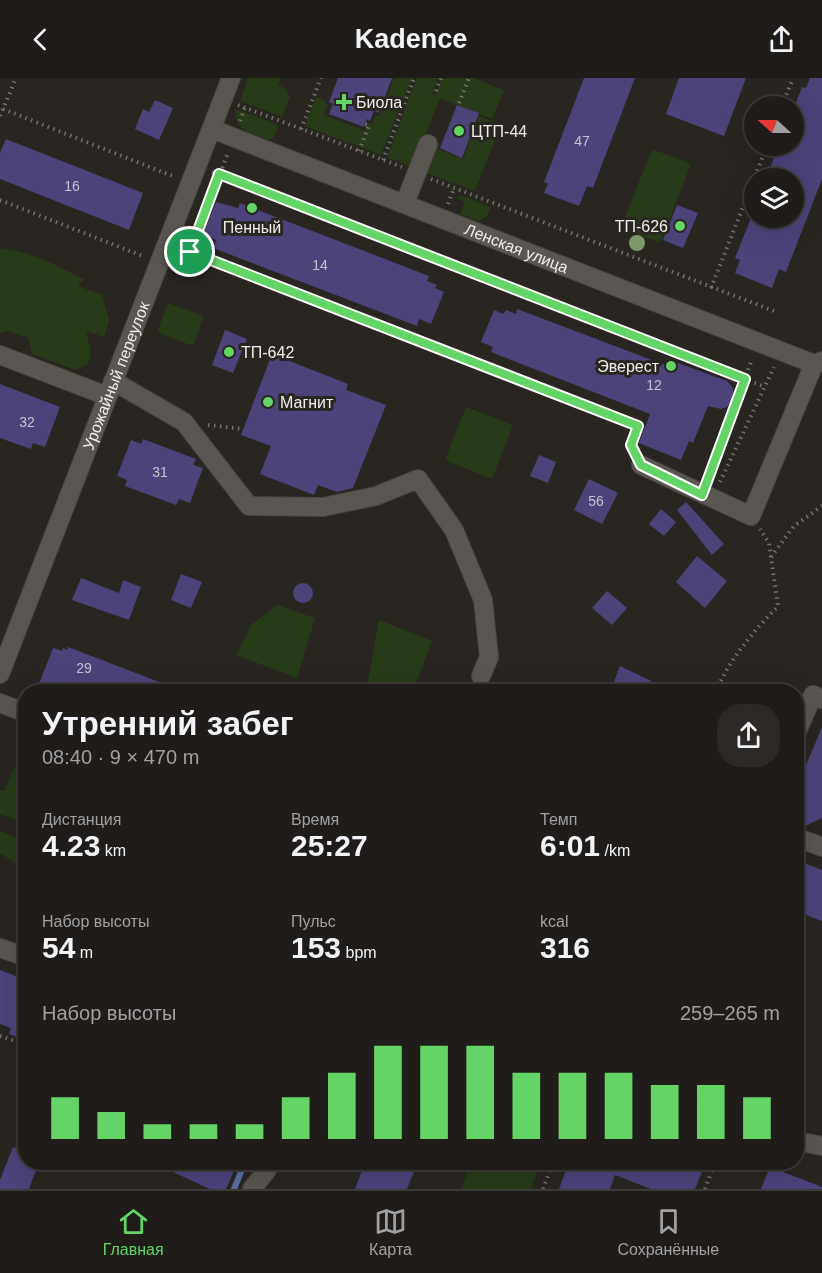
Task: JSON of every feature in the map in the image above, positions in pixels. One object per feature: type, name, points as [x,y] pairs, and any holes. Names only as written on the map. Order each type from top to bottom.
[{"type":"street","name":"Урожайный переулок","points":[[0,674],[231,78]]},
{"type":"street","name":"Ленская улица","points":[[212,129],[781,351],[818,362]]},
{"type":"street","points":[[405,203],[429,144]]},
{"type":"street","points":[[0,355],[110,389],[184,422],[249,506],[323,507],[376,496],[418,479],[454,530],[483,600],[489,657],[481,676]]},
{"type":"street","points":[[641,465],[751,516],[818,362]]},
{"type":"street","points":[[804,716],[813,695],[822,699]]},
{"type":"street","points":[[0,703],[18,710]]},
{"type":"street","points":[[804,840],[822,847]]},
{"type":"street","points":[[0,948],[18,954]]},
{"type":"street","points":[[804,1143],[822,1146]]},
{"type":"street","points":[[252,1189],[267,1170]]},
{"type":"path","points":[[0,116],[16,78]]},
{"type":"path","points":[[301,129],[321,78]]},
{"type":"path","points":[[383,160],[414,78]]},
{"type":"path","points":[[436,92],[441,78]]},
{"type":"path","points":[[459,103],[469,78]]},
{"type":"path","points":[[786,96],[793,78]]},
{"type":"path","points":[[224,97],[301,129],[774,311]]},
{"type":"path","points":[[190,252],[245,107]]},
{"type":"path","points":[[3,109],[178,178]]},
{"type":"path","points":[[359,151],[369,125],[365,124]]},
{"type":"path","points":[[711,288],[763,156]]},
{"type":"path","points":[[198,166],[765,387]]},
{"type":"path","points":[[0,200],[147,258]]},
{"type":"path","points":[[179,247],[638,426],[631,445],[641,465]]},
{"type":"path","points":[[707,497],[765,387],[781,351]]},
{"type":"path","points":[[707,497],[752,362]]},
{"type":"path","points":[[184,422],[243,429]]},
{"type":"path","points":[[771,557],[794,526],[822,506]]},
{"type":"path","points":[[719,684],[752,633],[778,606],[769,543],[751,516]]},
{"type":"path","points":[[0,1036],[18,1043]]},
{"type":"path","points":[[543,1189],[550,1170]]},
{"type":"path","points":[[705,1189],[714,1170]]},
{"type":"green space","points":[[248,78],[280,78],[278,85],[286,89],[290,97],[282,117],[240,101]]},
{"type":"green space","points":[[394,78],[412,78],[381,155],[305,126],[316,97],[326,101],[328,105],[324,115],[365,131],[368,123],[372,124],[376,115],[380,116]]},
{"type":"green space","points":[[417,78],[438,78],[432,94],[435,96],[442,78],[474,78],[504,90],[492,119],[440,98],[413,167],[387,157]]},
{"type":"green space","points":[[236,109],[278,125],[274,137],[269,140],[245,130],[237,122]]},
{"type":"green space","points":[[479,116],[501,125],[475,191],[424,172],[434,148],[463,159]]},
{"type":"green space","points":[[652,149],[691,164],[660,243],[621,227]]},
{"type":"green space","points":[[459,195],[491,207],[487,216],[478,221],[460,214],[465,202],[458,199]]},
{"type":"green space","points":[[0,248],[22,252],[54,264],[84,279],[78,286],[102,295],[109,320],[104,337],[86,331],[91,352],[88,364],[76,370],[32,354],[28,338],[7,331],[0,333]]},
{"type":"green space","points":[[168,303],[204,316],[193,346],[157,332]]},
{"type":"green space","points":[[466,407],[513,425],[492,479],[445,460]]},
{"type":"green space","points":[[277,605],[315,618],[297,678],[236,655],[252,624]]},
{"type":"green space","points":[[379,620],[432,641],[416,684],[367,684]]},
{"type":"green space","points":[[18,766],[18,820],[0,814],[0,791],[5,790],[12,771]]},
{"type":"green space","points":[[0,831],[18,838],[18,865],[0,853]]},
{"type":"green space","points":[[468,1170],[538,1170],[531,1189],[461,1189]]},
{"type":"building","points":[[338,78],[392,78],[379,113],[374,111],[370,121],[367,119],[364,127],[329,114],[333,104],[329,102]]},
{"type":"building","points":[[584,78],[635,78],[593,188],[587,186],[579,206],[544,193],[548,184],[544,182]]},
{"type":"building","points":[[679,78],[746,78],[724,136],[666,114]]},
{"type":"building","points":[[810,78],[822,78],[822,179],[804,226],[804,168],[770,168],[775,156],[804,156],[804,96],[799,96],[802,87],[806,88]]},
{"type":"building","points":[[155,100],[173,108],[159,140],[135,129],[143,109],[149,112]]},
{"type":"building","name":"ЦТП-44","points":[[457,105],[479,113],[462,158],[440,148]]},
{"type":"building","points":[[6,139],[143,193],[129,230],[0,179],[0,153]]},
{"type":"building","points":[[216,202],[238,208],[240,203],[429,276],[427,281],[437,285],[435,288],[444,292],[431,324],[419,319],[417,326],[213,248],[216,240],[203,235]]},
{"type":"building","name":"ТП-626","points":[[677,205],[698,213],[683,248],[663,240]]},
{"type":"building","points":[[747,228],[803,228],[786,272],[779,269],[772,288],[735,273],[740,260],[735,258]]},
{"type":"building","points":[[517,309],[665,365],[667,359],[727,381],[733,388],[734,398],[727,407],[721,409],[708,406],[693,443],[689,441],[681,460],[639,443],[650,414],[491,352],[493,347],[481,342],[494,310],[503,314],[506,310],[516,314]]},
{"type":"building","name":"ТП-642","points":[[225,330],[247,339],[233,373],[212,365]]},
{"type":"building","points":[[272,354],[348,384],[346,390],[386,405],[353,488],[337,492],[318,485],[314,495],[260,474],[271,446],[241,435]]},
{"type":"building","points":[[0,384],[60,407],[45,447],[33,443],[31,449],[0,438]]},
{"type":"building","points":[[143,439],[196,459],[193,465],[203,468],[190,503],[179,499],[176,505],[125,486],[127,480],[117,476],[131,440],[141,444]]},
{"type":"building","points":[[539,455],[556,462],[548,483],[530,476]]},
{"type":"building","points":[[589,479],[618,493],[602,524],[574,510]]},
{"type":"building","points":[[686,502],[724,544],[712,555],[677,510]]},
{"type":"building","points":[[661,509],[676,522],[664,536],[649,524]]},
{"type":"building","points":[[697,556],[727,581],[705,608],[676,582]]},
{"type":"building","points":[[181,574],[202,582],[191,608],[171,600]]},
{"type":"building","points":[[81,578],[119,593],[123,580],[141,587],[129,620],[72,600]]},
{"type":"building","points":[[303,583],[310,586],[313,593],[310,600],[303,603],[296,600],[293,593],[296,586]]},
{"type":"building","points":[[607,591],[627,608],[612,625],[592,608]]},
{"type":"building","points":[[68,647],[164,684],[39,684],[53,648],[67,650]]},
{"type":"building","points":[[620,666],[657,684],[613,684]]},
{"type":"building","points":[[822,727],[822,818],[805,826],[804,826],[804,770]]},
{"type":"building","points":[[804,863],[822,870],[822,921],[804,914]]},
{"type":"building","points":[[0,970],[18,977],[18,1037],[9,1034],[11,1028],[0,1024]]},
{"type":"building","points":[[13,1147],[18,1149],[18,1170],[36,1170],[29,1189],[0,1189],[0,1180]]},
{"type":"building","points":[[168,1170],[234,1170],[226,1189],[210,1189]]},
{"type":"building","points":[[362,1170],[415,1170],[407,1189],[355,1189]]},
{"type":"building","points":[[566,1170],[703,1170],[695,1189],[651,1189],[615,1175],[610,1189],[559,1189]]},
{"type":"building","points":[[769,1170],[778,1170],[822,1187],[822,1189],[761,1189]]},
{"type":"waterway","points":[[234,1189],[242,1170]]},
{"type":"place","name":"Биола","points":[[344,102]]},
{"type":"place","name":"ЦТП-44","points":[[459,131]]},
{"type":"place","name":"Пенный","points":[[252,208]]},
{"type":"place","name":"ТП-626","points":[[680,226]]},
{"type":"place","name":"ТП-642","points":[[229,352]]},
{"type":"place","name":"Эверест","points":[[671,366]]},
{"type":"place","name":"Магнит","points":[[268,402]]},
{"type":"route","points":[[219,174],[745,379],[702,495],[641,465],[631,445],[638,426],[190,252],[219,174]]}]
